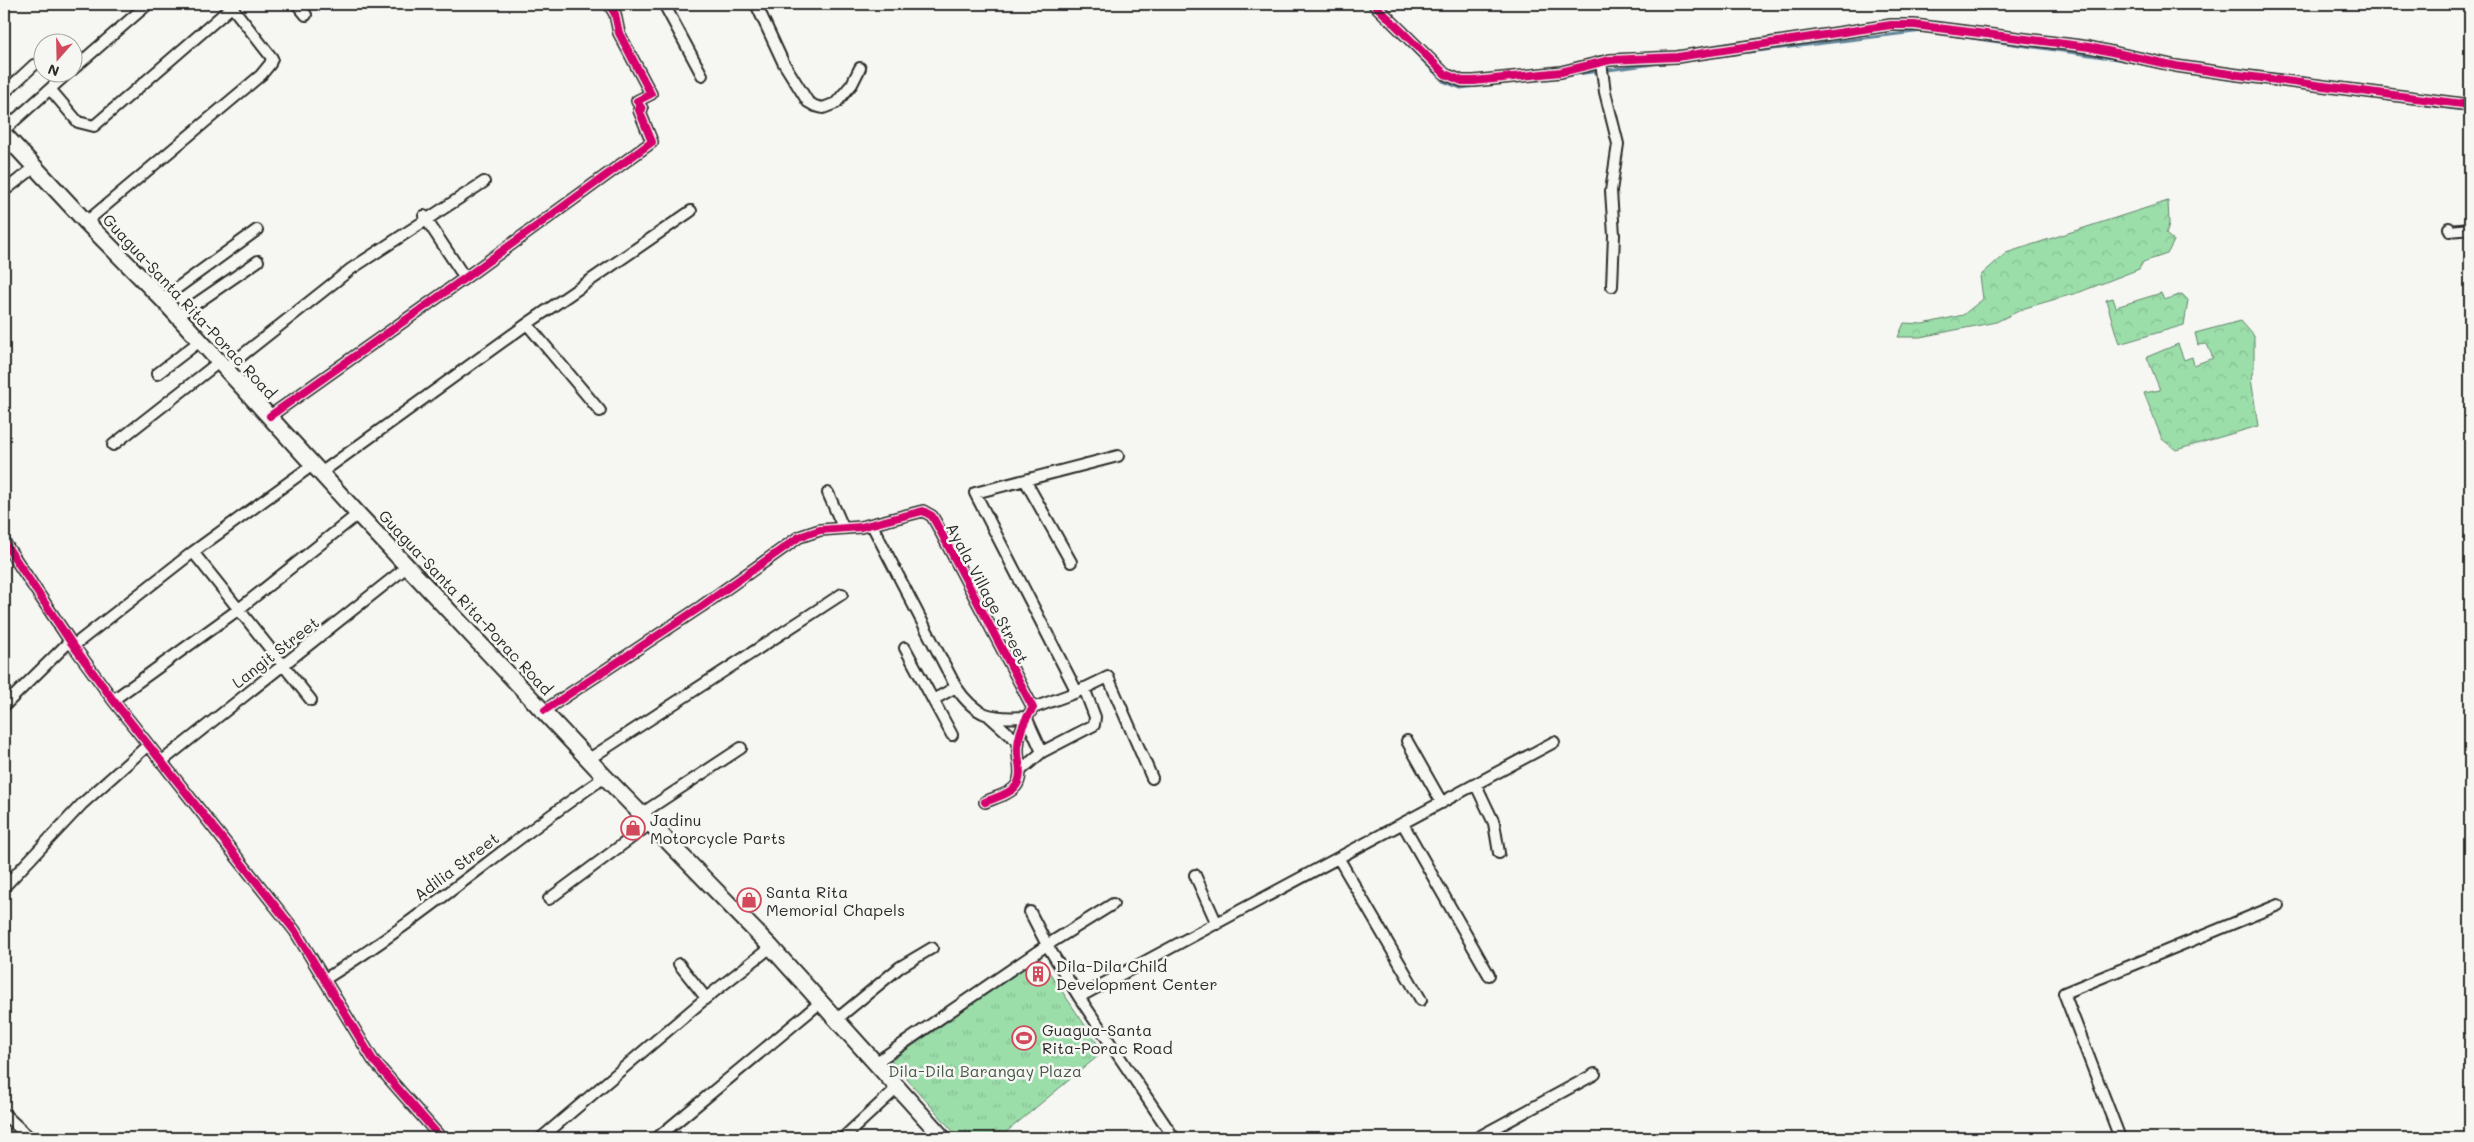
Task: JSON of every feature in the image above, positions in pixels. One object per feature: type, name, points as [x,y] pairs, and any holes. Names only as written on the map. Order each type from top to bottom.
[{"type":"main road","name":"Guagua-Santa Rita-Porac Road","points":[[4,134],[86,222],[178,316],[358,514],[545,710],[605,777],[771,947],[943,1138]]},
{"type":"street","points":[[82,61],[148,4]]},
{"type":"street","points":[[297,4],[306,15]]},
{"type":"street","points":[[270,416],[465,278],[652,142],[639,110],[642,109],[638,101],[651,94],[619,33],[615,14],[609,4]]},
{"type":"street","points":[[664,4],[702,75]]},
{"type":"street","points":[[756,4],[783,62],[808,102],[823,108],[836,103],[852,84],[860,68]]},
{"type":"street","points":[[1374,4],[1445,74],[1462,81],[1602,68],[1891,25],[1914,24],[2089,47],[2231,74],[2470,105]]},
{"type":"street","points":[[50,89],[78,122],[94,126],[172,61],[234,5],[272,58],[270,64],[261,75],[86,222]]},
{"type":"street","points":[[4,93],[32,67]]},
{"type":"street","points":[[1602,68],[1618,144],[1611,191],[1614,235],[1612,286]]},
{"type":"street","points":[[4,130],[58,82]]},
{"type":"street","points":[[4,191],[35,167]]},
{"type":"street","points":[[113,445],[351,269],[425,218],[484,182]]},
{"type":"street","points":[[4,706],[71,643],[193,552],[691,211]]},
{"type":"street","points":[[425,218],[465,278]]},
{"type":"street","points":[[2449,228],[2450,231],[2470,229]]},
{"type":"street","points":[[162,299],[257,230]]},
{"type":"street","points":[[178,316],[258,261]]},
{"type":"street","points":[[527,324],[600,411]]},
{"type":"street","points":[[157,374],[200,341]]},
{"type":"street","points":[[1020,771],[1042,752],[1094,725],[1095,717],[976,492],[1026,482],[1118,456]]},
{"type":"street","points":[[1026,482],[1070,562]]},
{"type":"street","points":[[828,493],[843,527]]},
{"type":"street","name":"Ayala Village Street","points":[[545,710],[702,606],[799,538],[820,530],[872,525],[918,511],[932,516],[1032,708]]},
{"type":"street","points":[[113,700],[239,609],[358,514]]},
{"type":"street","points":[[872,525],[956,687],[970,707],[1005,718],[1026,717]]},
{"type":"street","points":[[4,542],[71,643],[113,700],[295,931],[373,1060],[441,1138]]},
{"type":"street","points":[[193,552],[311,700]]},
{"type":"street","name":"Langit Street","points":[[161,762],[408,566]]},
{"type":"street","points":[[589,759],[842,594]]},
{"type":"street","points":[[905,648],[952,735]]},
{"type":"street","points":[[985,802],[1016,787],[1020,771],[1018,742],[1026,717],[1032,708],[1108,677],[1152,778]]},
{"type":"street","points":[[933,700],[956,687]]},
{"type":"street","points":[[988,714],[1018,742]]},
{"type":"street","points":[[1026,717],[1042,752]]},
{"type":"street","points":[[1407,741],[1442,803]]},
{"type":"street","points":[[1079,997],[1554,742]]},
{"type":"street","points":[[4,887],[82,804],[148,746]]},
{"type":"street","points":[[549,900],[645,819],[741,748]]},
{"type":"street","name":"Adilia Street","points":[[325,979],[472,874],[544,818],[605,777]]},
{"type":"street","points":[[1476,785],[1494,823],[1499,853]]},
{"type":"street","points":[[1403,824],[1489,975]]},
{"type":"street","points":[[1339,859],[1421,1000]]},
{"type":"street","points":[[1195,875],[1217,924]]},
{"type":"street","points":[[875,1063],[1047,945],[1112,904]]},
{"type":"street","points":[[2120,1138],[2064,992],[2278,905]]},
{"type":"street","points":[[1030,912],[1047,945],[1079,997],[1174,1138]]},
{"type":"street","points":[[541,1138],[706,998],[771,947]]},
{"type":"street","points":[[837,1019],[900,967],[932,948]]},
{"type":"street","points":[[679,964],[706,998]]},
{"type":"street","points":[[657,1138],[821,1002]]},
{"type":"street","points":[[1477,1138],[1595,1074]]},
{"type":"street","points":[[843,1138],[897,1088]]},
{"type":"street","points":[[4,1114],[30,1138]]},
{"type":"green space","points":[[2168,201],[2169,224],[2166,234],[2174,241],[2167,254],[2143,262],[2139,269],[2080,292],[2025,308],[1996,322],[1920,337],[1898,337],[1904,323],[1923,324],[1963,315],[1983,299],[1980,276],[2006,253]]},
{"type":"green space","points":[[2161,293],[2164,300],[2182,294],[2188,300],[2184,325],[2119,344],[2106,300],[2113,298],[2116,307]]},
{"type":"green space","points":[[2241,321],[2254,336],[2254,368],[2251,378],[2258,426],[2176,450],[2162,439],[2144,393],[2160,390],[2147,357],[2178,344],[2184,360],[2192,357],[2194,365],[2213,358],[2207,344],[2198,345],[2195,333]]},
{"type":"green space","name":"Dila-Dila Barangay Plaza","points":[[1039,957],[1103,1052],[999,1138],[959,1138],[891,1061]]},
{"type":"waterway","points":[[1386,23],[1443,81],[1461,88],[1499,83]]},
{"type":"waterway","points":[[1708,57],[1923,31]]},
{"type":"waterway","points":[[1944,34],[2131,61]]},
{"type":"waterway","points":[[1569,75],[1670,62]]},
{"type":"waterway","points":[[2407,102],[2470,111]]},
{"type":"cycle path","points":[[270,416],[465,278],[652,142],[639,110],[642,109],[637,101],[651,94],[619,33],[615,14],[609,4]]},
{"type":"cycle path","points":[[1374,4],[1445,74],[1462,81],[1561,72],[1610,60],[1677,57],[1891,25],[1914,25],[2089,47],[2176,66],[2231,74],[2470,105]]},
{"type":"cycle path","points":[[545,710],[702,606],[799,537],[820,530],[861,527],[923,511],[932,516],[936,523],[1033,708],[1019,737],[1020,777],[1016,786],[1002,796],[985,802]]},
{"type":"cycle path","points":[[4,542],[70,641],[113,700],[295,931],[373,1060],[441,1138]]},
{"type":"place","name":"Jadinu Motorcycle Parts","points":[[633,828]]},
{"type":"place","name":"Santa Rita Memorial Chapels","points":[[749,900]]},
{"type":"place","name":"Dila-Dila Child Development Center","points":[[1038,974]]},
{"type":"place","name":"Guagua-Santa Rita-Porac Road","points":[[1024,1038]]}]
